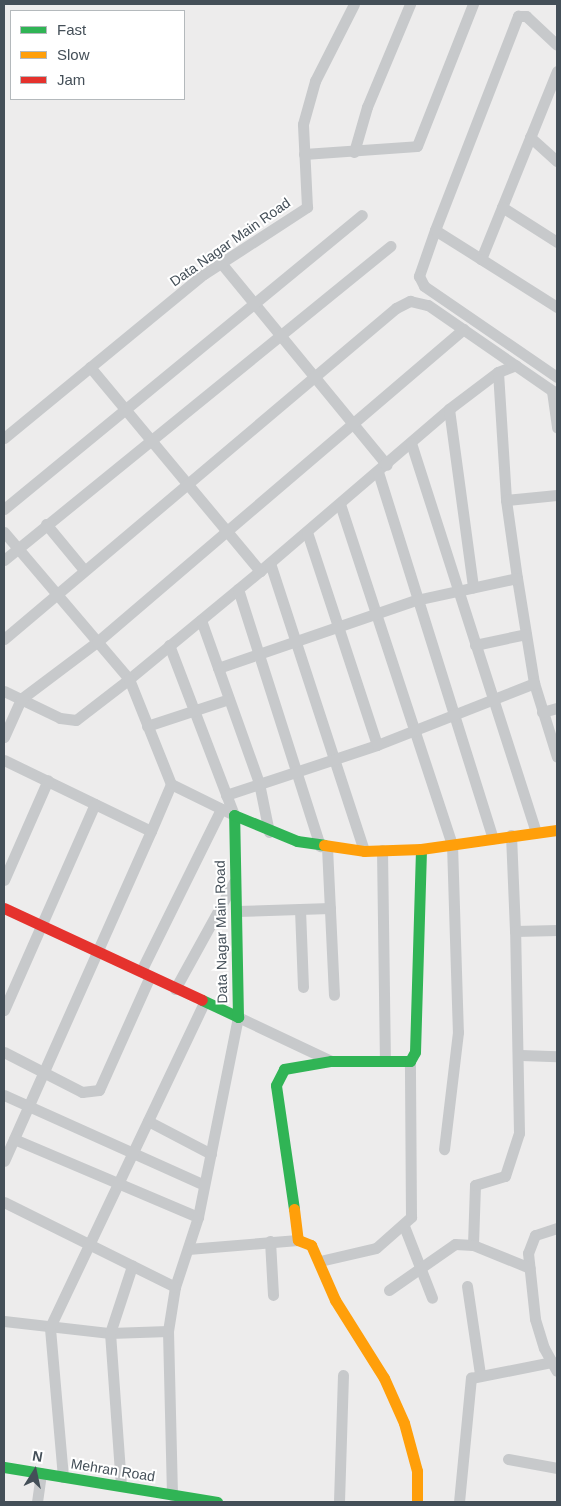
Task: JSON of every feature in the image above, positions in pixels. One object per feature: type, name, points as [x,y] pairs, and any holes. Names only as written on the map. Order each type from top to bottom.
[{"type":"street","name":"Data Nagar Main Road","points":[[4,438],[221,263],[307,207],[302,124],[315,81],[354,4]]},
{"type":"street","points":[[354,152],[367,107],[410,4]]},
{"type":"street","points":[[304,154],[354,152],[417,146],[472,4]]},
{"type":"street","points":[[557,45],[526,16],[518,16],[420,273],[421,283],[557,377]]},
{"type":"street","points":[[481,258],[530,137],[555,86],[557,72]]},
{"type":"street","points":[[530,137],[557,162]]},
{"type":"street","points":[[502,206],[557,242]]},
{"type":"street","points":[[4,509],[256,304],[362,215]]},
{"type":"street","points":[[435,230],[557,307]]},
{"type":"street","points":[[4,560],[149,438],[390,246]]},
{"type":"street","points":[[221,263],[353,420],[382,469],[416,600],[493,838]]},
{"type":"street","points":[[4,639],[56,593],[316,375],[410,301],[428,305],[555,393],[557,428]]},
{"type":"street","points":[[4,737],[21,699],[97,642],[225,529],[464,329]]},
{"type":"street","points":[[4,691],[60,718],[76,720],[270,563],[382,469],[449,409],[498,372],[516,365]]},
{"type":"street","points":[[90,367],[260,571]]},
{"type":"street","points":[[498,372],[506,500],[517,578],[534,683],[557,758]]},
{"type":"street","points":[[449,409],[473,587]]},
{"type":"street","points":[[411,443],[455,591],[494,700],[536,832]]},
{"type":"street","points":[[506,500],[557,495]]},
{"type":"street","points":[[340,504],[417,730],[452,844],[458,1032],[444,1149]]},
{"type":"street","points":[[46,524],[84,570]]},
{"type":"street","points":[[4,532],[129,679],[171,784],[269,832],[324,846],[364,851],[421,848],[557,830]]},
{"type":"street","points":[[307,532],[376,745]]},
{"type":"street","points":[[270,563],[364,851]]},
{"type":"street","points":[[218,668],[416,600],[517,578]]},
{"type":"street","points":[[238,589],[296,769],[324,846],[330,908],[334,995]]},
{"type":"street","points":[[201,620],[259,783],[269,832]]},
{"type":"street","points":[[475,645],[526,634]]},
{"type":"street","name":"Data Nagar Main Road","points":[[4,908],[101,951],[204,1003],[238,1017],[234,815],[170,645]]},
{"type":"street","points":[[226,795],[296,769],[376,745],[534,683]]},
{"type":"street","points":[[147,726],[229,700]]},
{"type":"street","points":[[542,712],[557,708]]},
{"type":"street","points":[[4,760],[151,831]]},
{"type":"street","points":[[4,880],[48,780]]},
{"type":"street","points":[[4,1161],[101,951],[171,784]]},
{"type":"street","points":[[4,1010],[95,804]]},
{"type":"street","points":[[4,1052],[82,1092],[99,1090],[145,973],[221,809]]},
{"type":"street","points":[[473,1245],[475,1185],[506,1176],[518,1133],[521,1055],[511,835]]},
{"type":"street","points":[[320,1261],[365,1252],[404,1226],[414,1208],[410,1061],[417,1044],[421,848]]},
{"type":"street","points":[[382,850],[385,1061]]},
{"type":"street","points":[[175,988],[235,880]]},
{"type":"street","points":[[236,911],[330,908]]},
{"type":"street","points":[[300,909],[303,987]]},
{"type":"street","points":[[515,931],[557,930]]},
{"type":"street","points":[[63,1477],[50,1327],[204,1003]]},
{"type":"street","points":[[172,1495],[168,1331],[175,1287],[198,1217],[238,1017],[331,1061]]},
{"type":"street","points":[[521,1055],[557,1056]]},
{"type":"street","points":[[298,1240],[277,1077],[284,1069],[331,1061],[410,1061]]},
{"type":"street","points":[[4,1095],[132,1155],[204,1185]]},
{"type":"street","points":[[148,1121],[211,1154]]},
{"type":"street","points":[[14,1139],[198,1217]]},
{"type":"street","points":[[4,1202],[175,1287]]},
{"type":"street","points":[[404,1226],[432,1298]]},
{"type":"street","points":[[459,1502],[470,1383],[480,1374],[554,1366],[535,1319],[528,1253],[535,1235],[557,1228]]},
{"type":"street","points":[[188,1249],[298,1240],[312,1245],[335,1300],[384,1378],[404,1424],[416,1471],[418,1502]]},
{"type":"street","points":[[270,1241],[273,1295]]},
{"type":"street","points":[[389,1290],[447,1246],[473,1245],[530,1268]]},
{"type":"street","points":[[121,1486],[110,1333],[132,1266]]},
{"type":"street","points":[[467,1286],[480,1374]]},
{"type":"street","points":[[4,1321],[110,1333],[168,1331]]},
{"type":"street","points":[[339,1502],[343,1375]]},
{"type":"street","points":[[508,1459],[557,1468]]},
{"type":"street","name":"Mehran Road","points":[[4,1467],[217,1502]]},
{"type":"street","points":[[37,1502],[41,1473]]},
{"type":"traffic: fast","points":[[202,1000],[238,1017],[234,815],[297,841],[324,845]]},
{"type":"traffic: fast","points":[[294,1209],[276,1085],[284,1069],[331,1061],[410,1061],[415,1052],[421,849]]},
{"type":"traffic: fast","points":[[4,1467],[217,1502]]},
{"type":"traffic: slow","points":[[324,845],[364,851],[421,849],[557,830]]},
{"type":"traffic: slow","points":[[294,1209],[298,1240],[311,1245],[335,1300],[384,1378],[404,1423],[417,1471],[417,1502]]},
{"type":"traffic: jam","points":[[4,908],[202,1000]]}]
